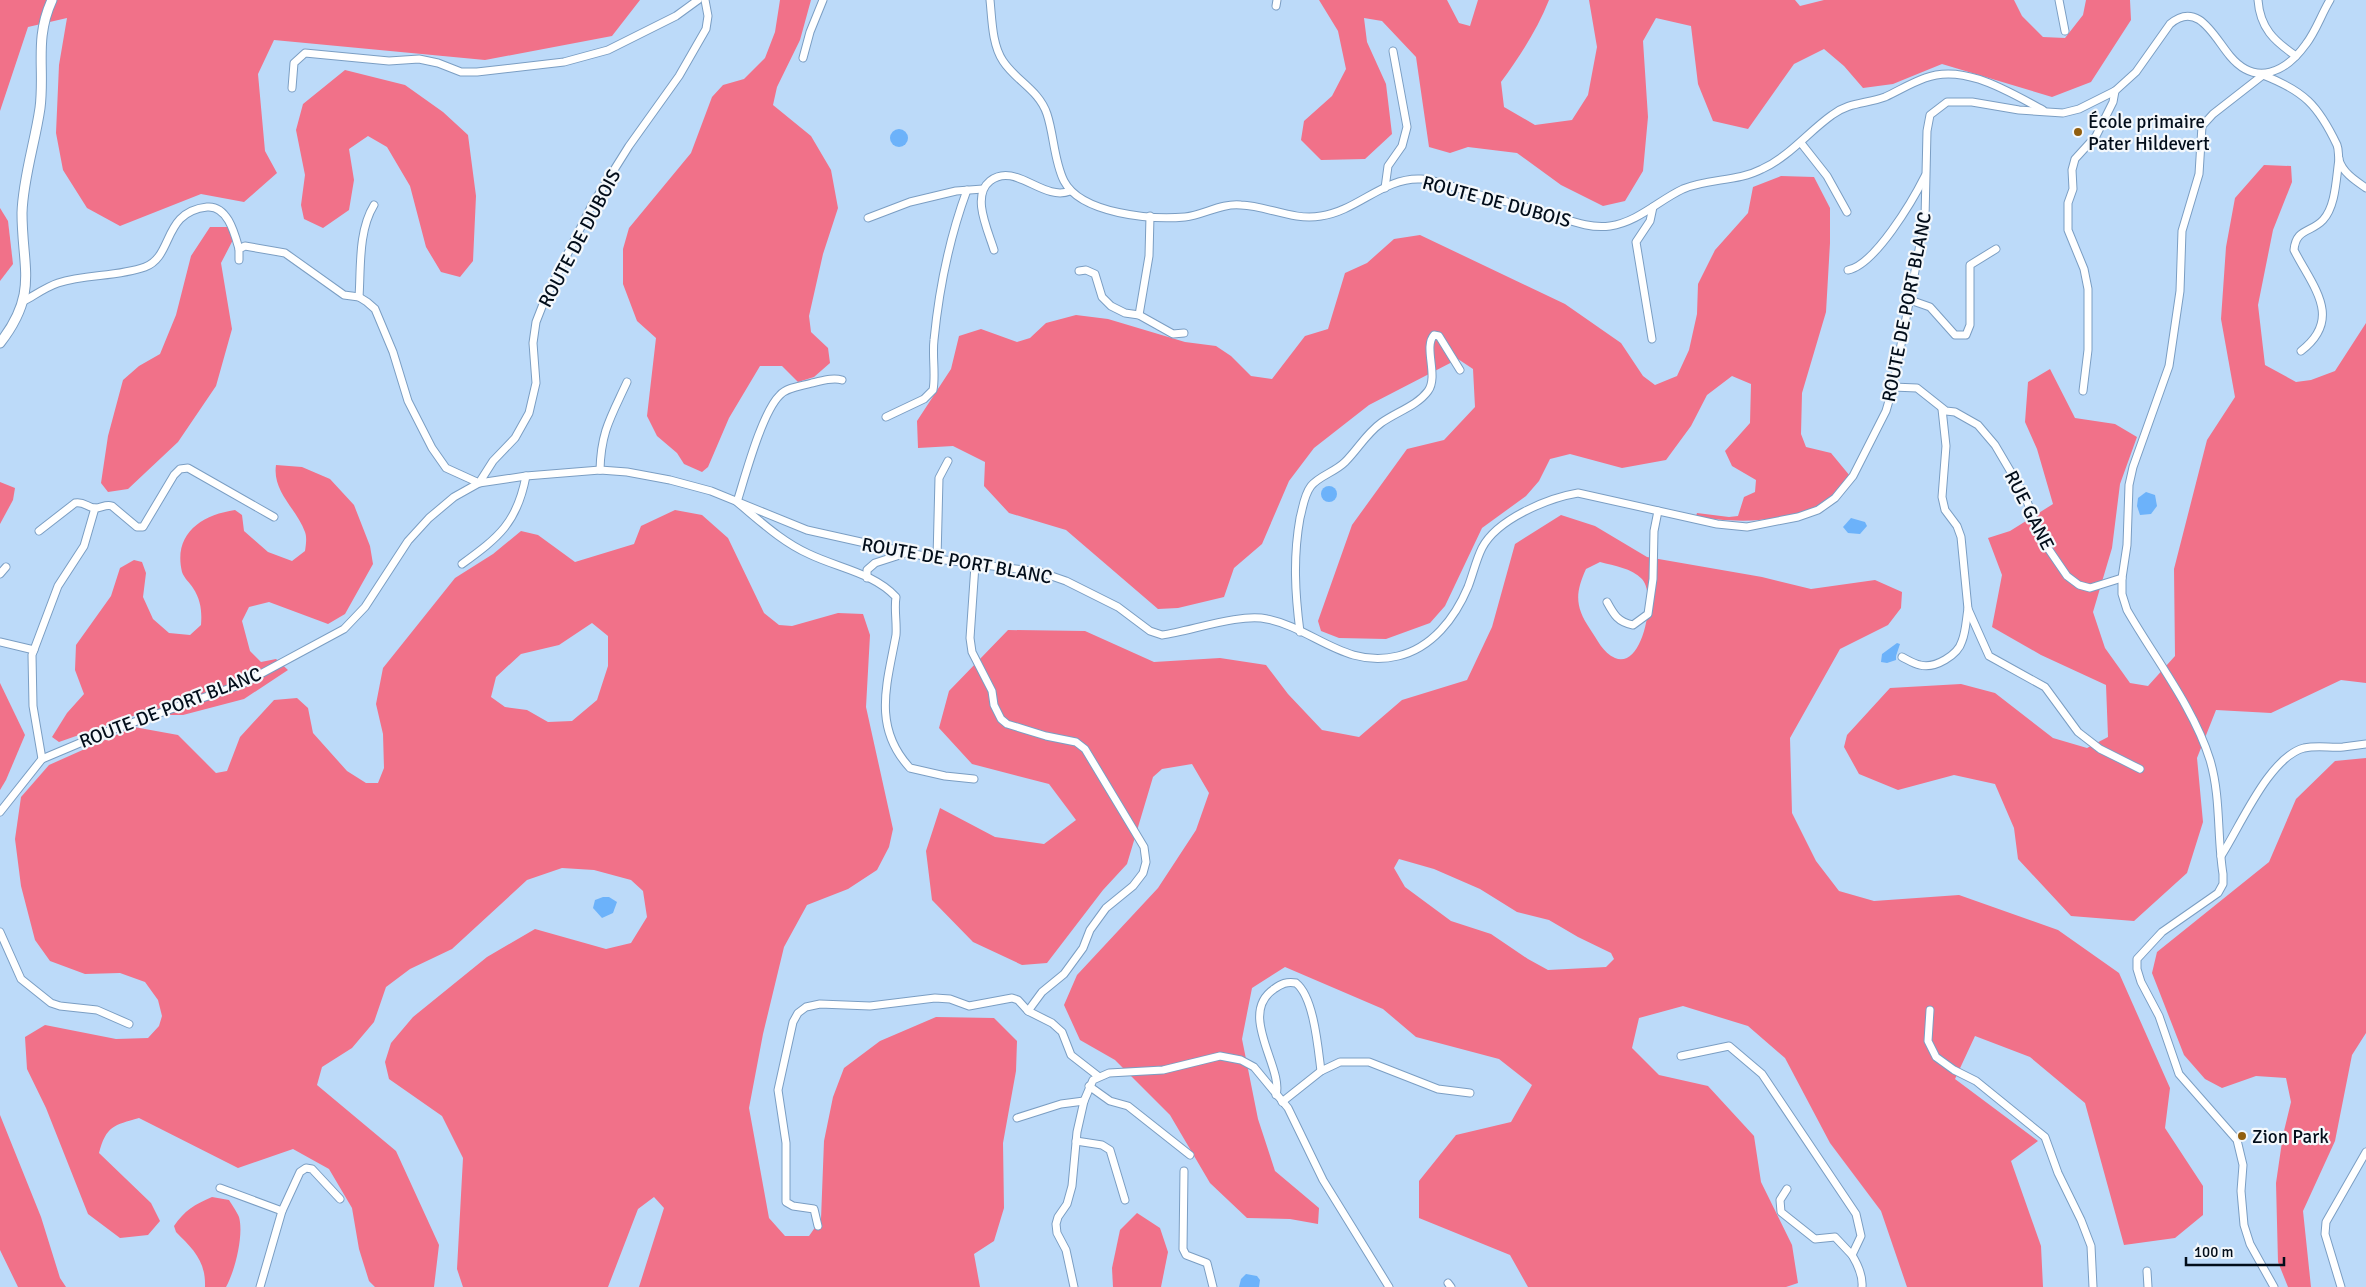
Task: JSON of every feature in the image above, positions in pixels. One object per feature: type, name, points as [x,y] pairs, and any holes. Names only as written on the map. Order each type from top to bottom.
[{"type":"main road","points":[[0,343],[12,328],[24,301],[27,264],[23,199],[41,99],[41,36],[45,15],[52,0]]},
{"type":"street","points":[[292,88],[292,68],[298,57],[305,53],[389,61],[420,59],[438,63],[461,72],[564,62],[608,50],[676,16],[698,0]]},
{"type":"street","name":"ROUTE DE DUBOIS","points":[[478,483],[493,460],[515,438],[529,413],[536,383],[533,343],[536,322],[545,299],[592,205],[629,146],[679,76],[706,29],[708,16],[704,0]]},
{"type":"street","points":[[802,58],[823,0]]},
{"type":"street","points":[[990,0],[993,30],[999,54],[1003,62],[1038,97],[1047,113],[1059,167],[1070,191],[1054,194],[1019,178],[1007,175],[995,177],[983,189],[981,203],[994,250]]},
{"type":"street","points":[[2059,0],[2065,31]]},
{"type":"street","points":[[2258,0],[2260,19],[2267,32],[2277,43],[2296,56]]},
{"type":"street","points":[[2274,1287],[2250,1244],[2244,1225],[2241,1191],[2243,1165],[2237,1140],[2179,1074],[2159,1016],[2137,969],[2137,959],[2162,932],[2218,893],[2223,884],[2217,807],[2210,762],[2203,740],[2190,713],[2127,610],[2122,594],[2122,578],[2128,528],[2129,485],[2133,467],[2169,366],[2180,291],[2182,231],[2199,174],[2202,126],[2213,114],[2263,75],[2283,68],[2296,56],[2315,29],[2329,1]]},
{"type":"street","name":"ROUTE DE PORT BLANC","points":[[0,812],[42,758],[98,735],[242,684],[344,628],[365,607],[408,541],[429,518],[454,497],[478,483],[526,476],[600,470],[627,472],[670,480],[711,491],[807,530],[937,559],[1040,572],[1066,581],[1118,607],[1150,631],[1162,635],[1242,619],[1265,618],[1300,632],[1336,650],[1367,659],[1399,656],[1432,640],[1450,620],[1467,588],[1482,547],[1494,532],[1512,519],[1557,496],[1578,493],[1717,524],[1747,527],[1798,517],[1818,510],[1835,498],[1853,476],[1886,411],[1893,388],[1925,218],[1930,115],[1946,102],[1972,102],[2063,113],[2080,109],[2115,91],[2136,72],[2170,24],[2177,17],[2186,15],[2206,22],[2231,58],[2250,70],[2288,85],[2305,96],[2325,122],[2338,148],[2339,159]]},
{"type":"street","points":[[1385,188],[1388,166],[1402,146],[1407,126],[1393,51]]},
{"type":"street","name":"ROUTE DE DUBOIS","points":[[1070,191],[1082,200],[1103,209],[1150,216],[1184,217],[1217,208],[1240,205],[1297,217],[1322,216],[1344,209],[1385,188],[1410,179],[1424,179],[1504,200],[1586,226],[1611,226],[1635,217],[1684,189],[1750,175],[1766,168],[1801,143],[1831,115],[1850,104],[1881,98],[1925,78],[1942,74],[1957,74],[1985,82],[2046,112]]},
{"type":"street","points":[[2083,391],[2088,350],[2088,289],[2084,269],[2068,230],[2068,203],[2073,189],[2072,170],[2075,159],[2096,136],[2113,102],[2115,91]]},
{"type":"street","points":[[1801,143],[1827,176],[1847,212]]},
{"type":"street","points":[[2339,159],[2350,176],[2366,188]]},
{"type":"street","points":[[2301,351],[2315,340],[2322,324],[2319,298],[2314,284],[2294,250],[2295,243],[2296,238],[2302,233],[2316,226],[2324,219],[2331,206],[2339,159]]},
{"type":"street","points":[[1848,270],[1862,264],[1902,218],[1926,173]]},
{"type":"street","points":[[868,218],[885,213],[899,205],[967,190],[983,189]]},
{"type":"street","points":[[886,417],[924,399],[933,390],[932,356],[942,283],[950,239],[967,190]]},
{"type":"street","points":[[359,297],[364,238],[369,213],[374,205]]},
{"type":"street","points":[[24,301],[56,284],[146,266],[162,255],[168,234],[183,216],[198,208],[211,207],[220,211],[232,225],[239,249],[238,260]]},
{"type":"street","points":[[1652,339],[1636,242],[1650,221],[1653,207]]},
{"type":"street","points":[[1139,315],[1149,256],[1150,216]]},
{"type":"street","points":[[239,249],[245,246],[285,253],[344,295],[359,297],[375,309],[408,401],[432,448],[446,468],[478,483]]},
{"type":"street","points":[[1910,300],[1930,307],[1954,335],[1966,335],[1970,325],[1970,265],[1996,249]]},
{"type":"street","points":[[1079,271],[1086,270],[1095,274],[1102,297],[1111,306],[1125,313],[1139,315],[1173,334],[1184,334]]},
{"type":"street","points":[[1300,632],[1294,563],[1304,502],[1309,488],[1314,482],[1335,471],[1367,435],[1382,422],[1428,392],[1432,379],[1432,336],[1439,336],[1460,370]]},
{"type":"street","points":[[842,380],[835,378],[820,381],[786,390],[779,395],[758,437],[737,502],[775,534],[809,554],[867,578],[891,591],[896,597],[894,610],[897,630],[884,704],[888,733],[910,768],[944,776],[974,779]]},
{"type":"street","points":[[600,470],[601,447],[606,424],[627,382]]},
{"type":"street","name":"RUE GANE","points":[[1893,388],[1916,388],[1942,409],[1955,412],[1978,425],[1995,445],[2026,496],[2041,538],[2067,576],[2079,585],[2090,588],[2122,578]]},
{"type":"street","points":[[1902,657],[1921,666],[1932,666],[1947,658],[1957,650],[1962,642],[1968,609],[1961,537],[1957,526],[1945,510],[1942,497],[1946,446],[1942,409]]},
{"type":"street","points":[[937,559],[939,478],[948,461]]},
{"type":"street","points":[[39,531],[75,503],[80,502],[95,508],[112,506],[140,528],[174,475],[180,470],[188,468],[274,517]]},
{"type":"street","points":[[462,564],[481,550],[513,519],[522,498],[526,476]]},
{"type":"street","points":[[42,758],[33,706],[32,655],[58,586],[84,546],[95,508]]},
{"type":"street","points":[[1607,602],[1614,616],[1622,623],[1633,625],[1648,614],[1653,579],[1654,532],[1658,511]]},
{"type":"street","points":[[867,578],[867,570],[875,563],[906,553]]},
{"type":"street","points":[[975,565],[970,638],[972,652],[989,684],[994,705],[1001,719],[1007,724],[1046,736],[1076,742],[1085,749],[1144,847],[1146,862],[1143,873],[1134,886],[1106,908],[1090,930],[1083,948],[1064,974],[1042,992],[1028,1011]]},
{"type":"street","points":[[0,574],[6,567]]},
{"type":"street","points":[[1968,609],[1989,656],[2045,687],[2078,732],[2100,749],[2140,769]]},
{"type":"street","points":[[0,642],[34,650]]},
{"type":"street","points":[[2220,856],[2233,837],[2248,806],[2287,756],[2303,749],[2318,746],[2341,747],[2366,744]]},
{"type":"street","points":[[0,932],[21,979],[51,1003],[60,1006],[97,1010],[129,1024]]},
{"type":"street","points":[[1276,1095],[1277,1083],[1264,1043],[1260,1016],[1267,995],[1287,982],[1296,983],[1305,993],[1319,1050],[1321,1071]]},
{"type":"street","points":[[818,1226],[814,1209],[793,1206],[786,1202],[786,1143],[778,1090],[793,1022],[798,1013],[806,1007],[815,1005],[870,1006],[935,998],[950,999],[969,1006],[1012,998],[1018,1000],[1028,1011],[1052,1023],[1062,1032],[1071,1055],[1098,1076]]},
{"type":"street","points":[[1930,1010],[1928,1041],[1936,1057],[1954,1070],[1976,1081],[2045,1137],[2058,1174],[2081,1220],[2091,1246],[2093,1287]]},
{"type":"street","points":[[1681,1056],[1729,1046],[1762,1074],[1856,1214],[1861,1236],[1852,1255]]},
{"type":"street","points":[[1074,1287],[1066,1250],[1057,1232],[1056,1224],[1058,1217],[1067,1204],[1072,1186],[1076,1141],[1084,1100],[1089,1086],[1098,1076],[1109,1073],[1163,1070],[1220,1056],[1241,1060],[1254,1067],[1288,1108],[1323,1180],[1389,1287]]},
{"type":"street","points":[[1282,1102],[1321,1071],[1340,1062],[1369,1062],[1438,1089],[1470,1093]]},
{"type":"street","points":[[1089,1086],[1110,1101],[1128,1106],[1190,1155]]},
{"type":"street","points":[[1017,1118],[1061,1104],[1084,1100]]},
{"type":"street","points":[[1076,1141],[1102,1145],[1110,1150],[1125,1200]]},
{"type":"street","points":[[2340,1287],[2325,1234],[2326,1222],[2331,1210],[2366,1152]]},
{"type":"street","points":[[260,1287],[282,1211],[300,1172],[306,1168],[312,1169],[340,1199]]},
{"type":"street","points":[[1184,1171],[1183,1249],[1186,1255],[1205,1261],[1213,1287]]},
{"type":"street","points":[[220,1188],[282,1211]]},
{"type":"street","points":[[1787,1189],[1780,1200],[1781,1212],[1815,1239],[1835,1237],[1839,1239],[1852,1255],[1863,1280],[1862,1287]]},
{"type":"street","points":[[2148,1271],[2148,1287]]},
{"type":"shaded area","points":[[0,0],[640,0],[612,36],[485,60],[274,40],[258,74],[265,151],[277,173],[244,202],[201,194],[120,226],[87,208],[63,170],[56,133],[59,65],[67,18],[28,27],[0,111]]},
{"type":"shaded area","points":[[780,0],[811,0],[800,40],[777,87],[773,105],[811,136],[831,170],[838,208],[823,254],[809,316],[811,332],[828,348],[830,363],[814,377],[798,382],[782,366],[760,366],[729,418],[708,467],[702,472],[684,464],[677,453],[657,436],[647,416],[656,338],[637,321],[623,284],[623,249],[629,228],[691,153],[712,97],[723,85],[744,79],[765,58],[775,32]]},
{"type":"shaded area","points":[[1319,0],[1447,0],[1459,23],[1470,26],[1478,0],[1549,0],[1528,42],[1501,82],[1504,107],[1535,125],[1572,120],[1588,95],[1597,47],[1589,0],[1795,0],[1800,6],[1824,0],[2014,0],[2022,16],[2043,37],[2065,38],[2083,15],[2086,0],[2130,0],[2131,20],[2091,82],[2052,97],[1942,64],[1893,84],[1863,88],[1844,66],[1824,49],[1794,64],[1748,129],[1713,121],[1698,84],[1691,26],[1656,18],[1643,41],[1648,117],[1643,171],[1625,201],[1603,206],[1561,185],[1517,153],[1468,147],[1450,153],[1429,147],[1416,57],[1382,21],[1364,18],[1367,42],[1386,84],[1392,134],[1365,159],[1321,160],[1301,140],[1304,121],[1332,96],[1346,69],[1338,31]]},
{"type":"shaded area","points":[[345,70],[405,85],[443,112],[468,135],[476,196],[473,261],[460,277],[441,272],[426,247],[410,186],[387,147],[368,136],[349,149],[354,180],[349,210],[323,228],[304,219],[301,205],[305,175],[296,130],[303,104]]},
{"type":"shaded area","points":[[2264,165],[2291,166],[2292,182],[2273,230],[2258,305],[2265,365],[2296,382],[2311,380],[2335,371],[2366,323],[2366,683],[2341,680],[2271,713],[2216,710],[2197,758],[2203,822],[2187,873],[2134,921],[2071,916],[2018,859],[2014,828],[1995,784],[1954,775],[1898,790],[1859,774],[1844,747],[1847,735],[1890,688],[1961,684],[1995,693],[2053,738],[2087,748],[2108,737],[2106,685],[2041,655],[1992,627],[2002,575],[1988,538],[2010,531],[2053,504],[2037,449],[2025,422],[2028,382],[2050,369],[2075,418],[2115,424],[2137,437],[2120,484],[2112,548],[2093,612],[2105,648],[2130,683],[2148,686],[2175,656],[2174,569],[2207,440],[2235,397],[2221,319],[2226,247],[2235,198]]},
{"type":"shaded area","points":[[1781,176],[1814,177],[1830,208],[1826,312],[1802,393],[1801,434],[1806,447],[1831,453],[1850,476],[1823,503],[1794,515],[1743,521],[1696,516],[1697,513],[1729,517],[1738,516],[1744,497],[1755,492],[1756,480],[1732,466],[1725,451],[1750,423],[1751,384],[1732,376],[1707,395],[1691,426],[1666,460],[1622,468],[1570,454],[1550,459],[1539,481],[1526,496],[1482,528],[1445,606],[1430,623],[1386,639],[1339,638],[1321,631],[1318,621],[1352,525],[1407,449],[1444,440],[1475,407],[1473,369],[1458,359],[1369,405],[1314,448],[1289,481],[1262,544],[1234,568],[1224,597],[1178,608],[1158,609],[1066,530],[1009,513],[984,486],[985,462],[953,446],[918,448],[917,421],[951,369],[959,336],[981,329],[1017,342],[1030,338],[1046,323],[1076,315],[1108,319],[1185,342],[1216,346],[1231,356],[1251,376],[1272,379],[1305,336],[1328,329],[1345,273],[1367,263],[1394,239],[1420,235],[1565,304],[1621,343],[1643,376],[1655,385],[1677,376],[1689,350],[1697,314],[1698,284],[1715,250],[1748,213],[1753,187]]},
{"type":"shaded area","points":[[0,208],[8,221],[13,264],[0,281]]},
{"type":"shaded area","points":[[210,227],[229,227],[235,236],[221,263],[232,329],[216,386],[178,442],[128,489],[108,492],[101,483],[108,436],[123,380],[139,366],[160,354],[176,315],[191,256]]},
{"type":"shaded area","points":[[276,465],[302,467],[330,479],[354,505],[370,546],[373,564],[345,614],[328,624],[269,602],[249,607],[242,621],[250,651],[261,662],[276,659],[288,670],[244,699],[183,715],[136,715],[59,742],[52,737],[67,713],[84,694],[75,670],[76,645],[111,596],[120,568],[134,560],[142,562],[146,573],[143,597],[153,619],[169,633],[190,635],[201,625],[201,611],[196,593],[182,572],[180,559],[186,537],[201,522],[211,516],[235,510],[242,515],[244,531],[268,552],[292,561],[305,551],[305,532],[281,492],[276,475]]},
{"type":"shaded area","points":[[0,482],[15,488],[13,500],[0,524]]},
{"type":"shaded area","points":[[675,510],[702,515],[728,538],[764,613],[779,625],[792,626],[838,613],[863,614],[870,635],[866,707],[893,829],[889,847],[877,870],[848,889],[807,905],[784,947],[763,1034],[749,1108],[769,1218],[785,1236],[809,1236],[821,1219],[824,1141],[833,1097],[844,1068],[880,1041],[936,1017],[994,1018],[1017,1041],[1016,1071],[1003,1143],[1004,1208],[994,1241],[974,1254],[980,1287],[639,1287],[664,1208],[654,1197],[638,1209],[608,1287],[463,1287],[457,1269],[463,1158],[442,1116],[389,1079],[385,1062],[391,1043],[413,1017],[487,957],[535,929],[606,949],[631,943],[647,917],[643,891],[631,880],[594,870],[562,868],[527,880],[452,949],[410,969],[386,987],[374,1022],[352,1048],[322,1067],[317,1085],[396,1151],[439,1245],[434,1287],[375,1287],[369,1281],[359,1249],[352,1208],[329,1169],[293,1149],[238,1168],[139,1118],[123,1123],[108,1132],[99,1153],[151,1203],[160,1221],[148,1235],[120,1238],[88,1214],[46,1108],[27,1069],[25,1037],[45,1025],[116,1039],[148,1038],[159,1026],[162,1016],[158,1000],[145,982],[120,973],[85,974],[50,961],[35,940],[21,886],[15,839],[21,797],[49,765],[134,727],[178,735],[216,773],[227,771],[240,737],[274,700],[297,698],[308,708],[313,733],[347,771],[366,783],[378,783],[384,768],[383,734],[376,704],[383,668],[455,578],[493,554],[521,531],[538,535],[575,562],[634,544],[641,526]],"holes":[[[592,623],[608,636],[608,666],[597,700],[572,721],[548,722],[527,710],[505,707],[491,697],[496,677],[521,654],[559,645]]]},
{"type":"shaded area","points":[[1561,515],[1595,526],[1647,557],[1762,577],[1811,589],[1875,580],[1902,592],[1901,608],[1888,625],[1840,649],[1790,738],[1792,813],[1816,861],[1839,891],[1874,901],[1959,895],[2058,930],[2119,973],[2170,1088],[2165,1128],[2203,1186],[2203,1215],[2175,1238],[2124,1245],[2085,1103],[2030,1057],[1975,1036],[1955,1079],[2038,1141],[2011,1161],[2041,1246],[2043,1287],[1907,1287],[1881,1211],[1830,1143],[1785,1058],[1748,1026],[1683,1006],[1639,1018],[1632,1048],[1659,1075],[1708,1086],[1754,1136],[1761,1182],[1792,1245],[1798,1283],[1786,1287],[1528,1287],[1510,1255],[1419,1218],[1419,1181],[1456,1135],[1511,1122],[1532,1085],[1499,1059],[1416,1037],[1383,1009],[1285,967],[1252,988],[1242,1039],[1258,1119],[1275,1171],[1319,1208],[1318,1224],[1290,1219],[1247,1218],[1210,1183],[1170,1115],[1115,1060],[1080,1040],[1064,1005],[1077,975],[1158,888],[1196,830],[1209,793],[1192,764],[1162,769],[1153,777],[1127,864],[1103,890],[1047,963],[1022,965],[973,942],[932,900],[926,851],[940,808],[995,837],[1044,844],[1076,820],[1049,784],[972,764],[939,728],[949,691],[1008,630],[1085,631],[1154,662],[1220,658],[1266,665],[1288,694],[1322,730],[1359,737],[1402,700],[1467,680],[1492,627],[1515,544]],"holes":[[[1600,562],[1633,572],[1642,579],[1646,587],[1648,600],[1645,629],[1633,653],[1625,659],[1615,658],[1604,649],[1585,621],[1579,607],[1578,593],[1586,569]],[[1399,859],[1434,869],[1480,889],[1517,912],[1549,920],[1611,953],[1614,959],[1606,967],[1548,970],[1491,934],[1451,921],[1405,887],[1394,868]]]},
{"type":"shaded area","points":[[0,683],[25,735],[0,790]]},
{"type":"shaded area","points":[[2366,758],[2366,1033],[2352,1055],[2335,1141],[2303,1211],[2311,1287],[2288,1287],[2278,1262],[2276,1183],[2283,1135],[2291,1102],[2286,1078],[2256,1076],[2222,1088],[2205,1079],[2184,1055],[2152,973],[2157,952],[2269,862],[2296,799],[2335,761]]},
{"type":"shaded area","points":[[0,1115],[41,1217],[60,1278],[66,1287],[18,1287],[0,1250]]},
{"type":"shaded area","points":[[212,1197],[229,1200],[239,1217],[238,1253],[233,1272],[226,1287],[205,1287],[201,1263],[193,1250],[176,1232],[174,1226],[190,1208]]},
{"type":"shaded area","points":[[1137,1213],[1160,1228],[1168,1252],[1161,1287],[1113,1287],[1112,1268],[1120,1230]]},
{"type":"water","points":[[899,129],[905,132],[908,138],[905,144],[899,147],[893,144],[890,138],[893,132]]},
{"type":"water","points":[[1326,486],[1332,486],[1337,491],[1335,500],[1326,502],[1321,497],[1321,491]]},
{"type":"water","points":[[2146,492],[2155,495],[2157,506],[2151,514],[2140,515],[2137,506],[2138,498]]},
{"type":"water","points":[[1851,518],[1865,522],[1867,526],[1860,534],[1848,533],[1843,527]]},
{"type":"water","points":[[1897,643],[1900,644],[1896,660],[1887,663],[1881,662],[1882,654]]},
{"type":"water","points":[[609,897],[617,902],[613,913],[602,918],[593,908],[595,900]]},
{"type":"water","points":[[1246,1274],[1257,1276],[1260,1280],[1259,1287],[1239,1287],[1241,1279]]},
{"type":"place","name":"École primaire Pater Hildevert","points":[[2078,132]]},
{"type":"place","name":"Zion Park","points":[[2242,1136]]}]
